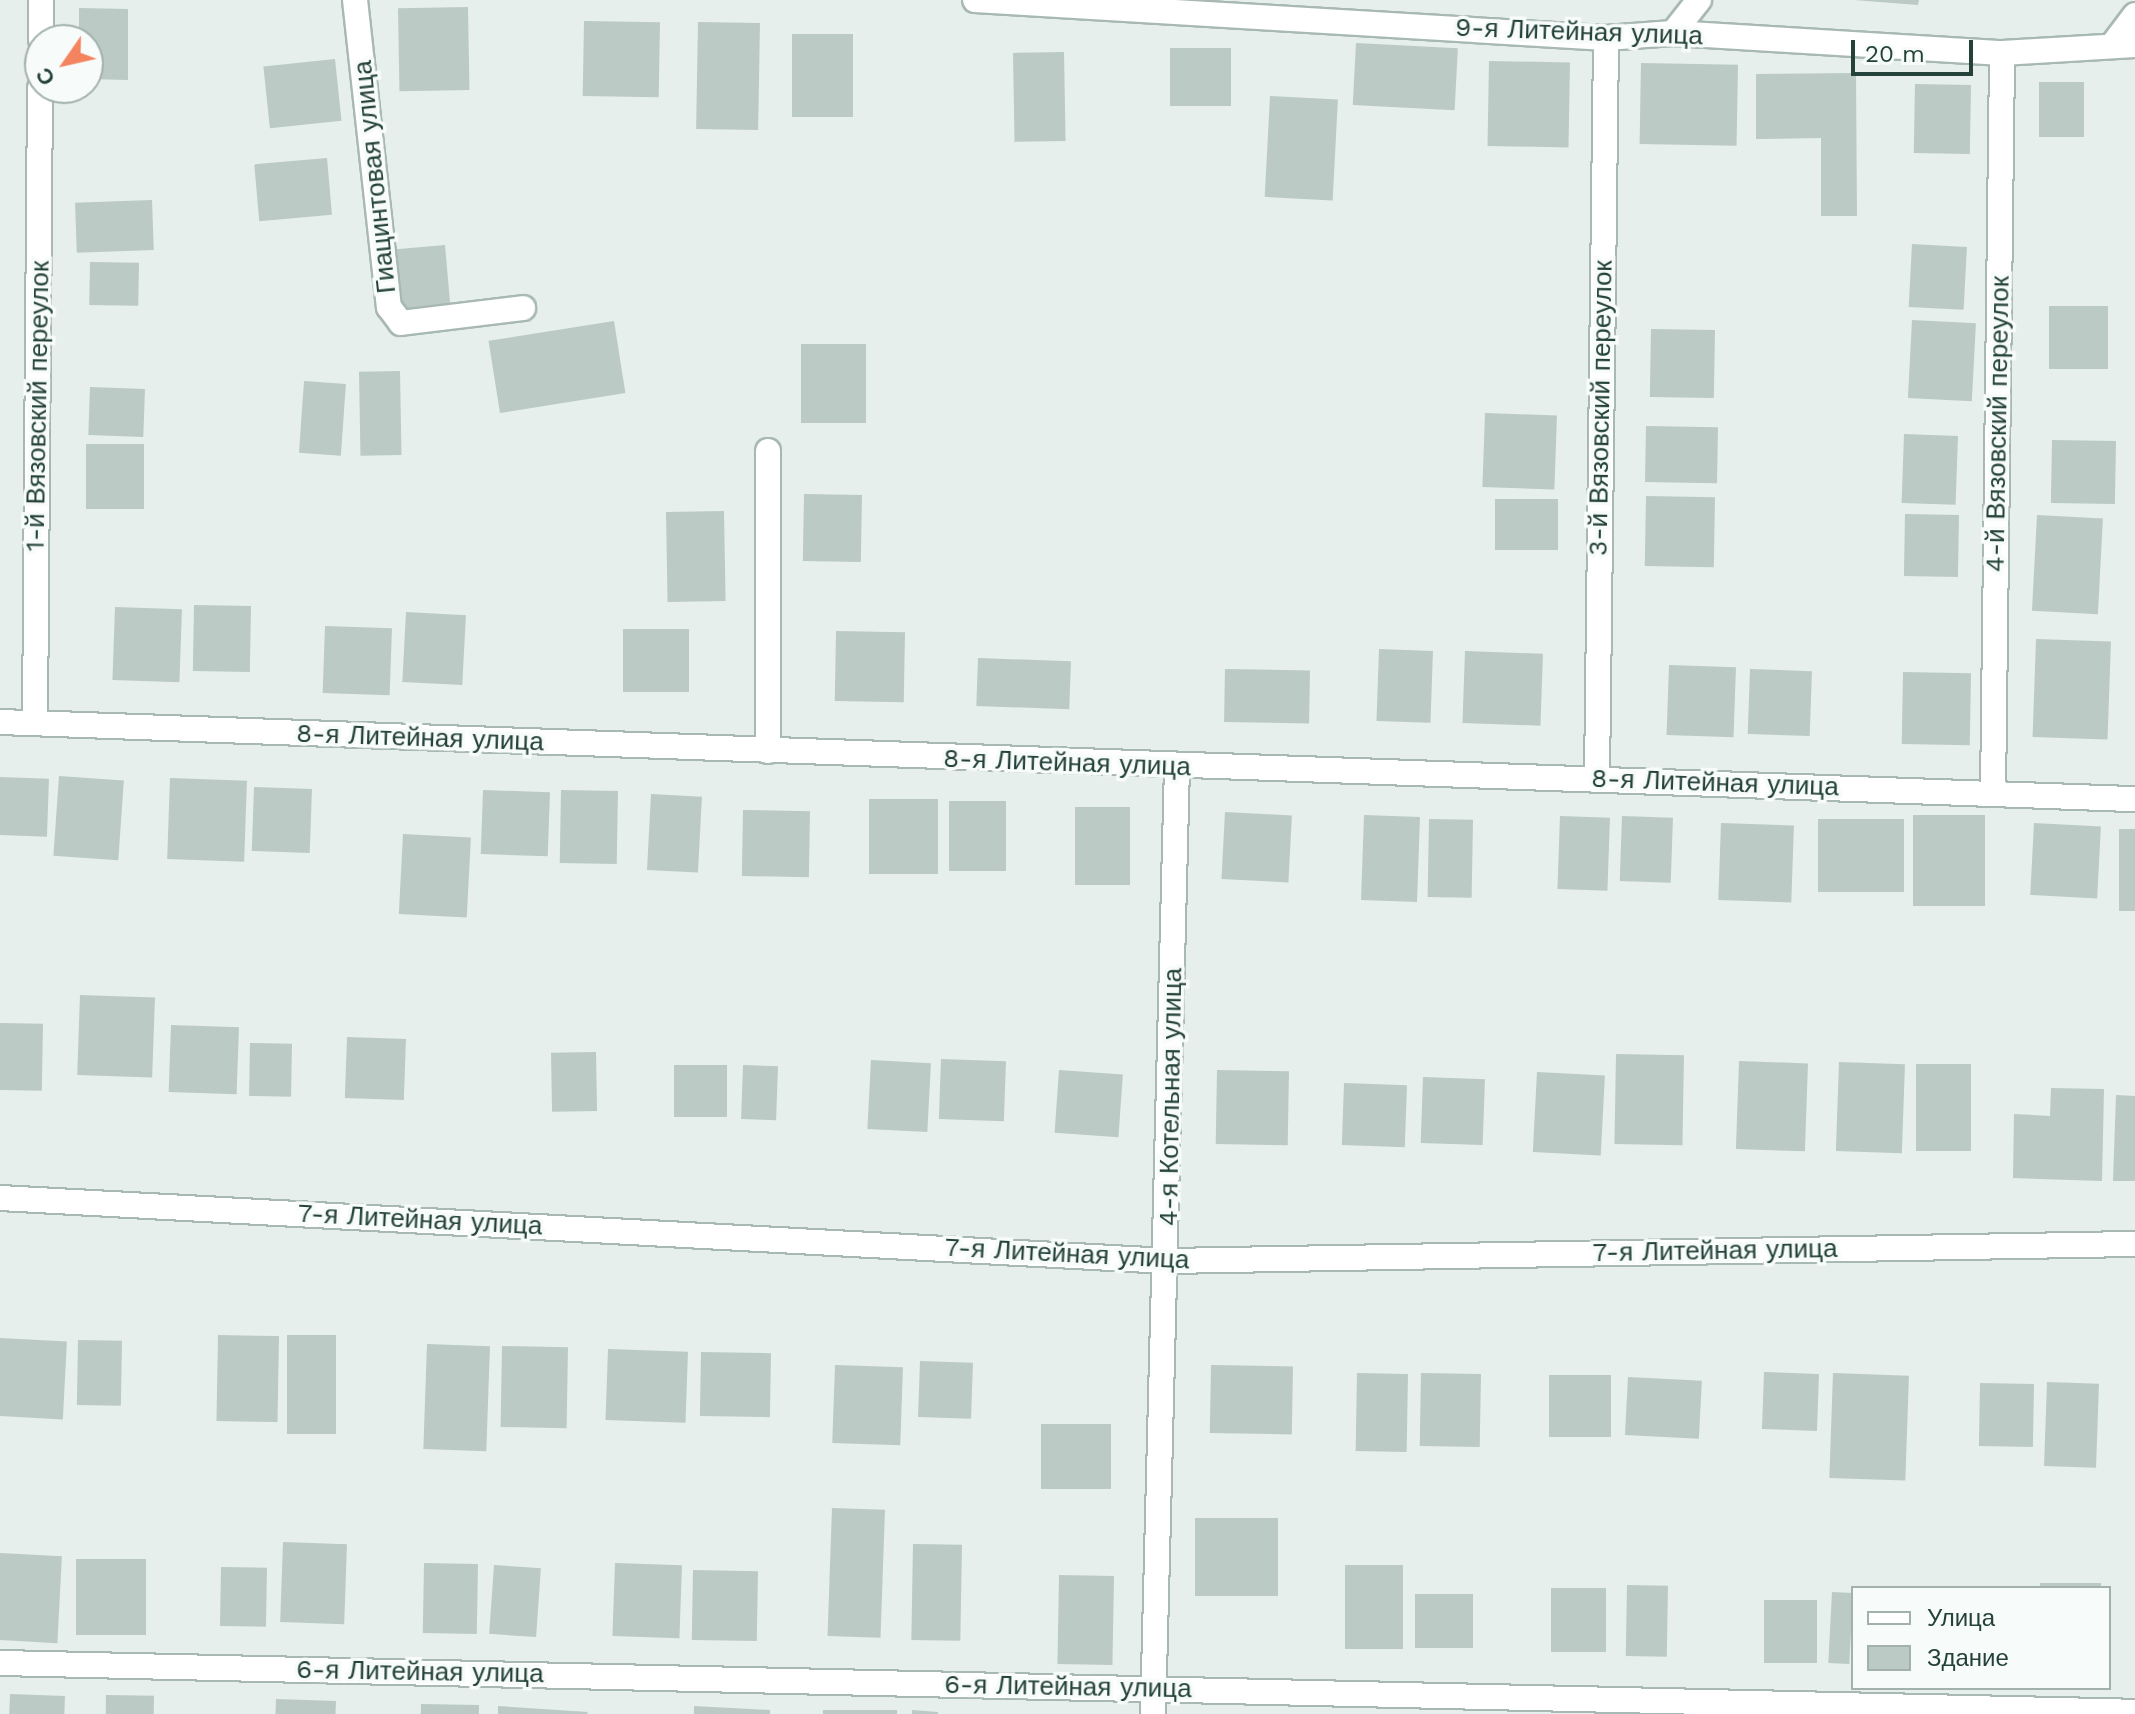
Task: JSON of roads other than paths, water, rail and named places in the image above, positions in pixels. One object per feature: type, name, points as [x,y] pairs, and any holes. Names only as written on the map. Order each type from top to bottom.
[{"type":"street","points":[[41,0],[41,24]]},
{"type":"street","name":"Гиацинтовая улица","points":[[355,0],[389,307],[401,323],[523,308]]},
{"type":"street","name":"9-я Литейная улица","points":[[975,0],[1606,38],[1673,33],[2002,53],[2124,44]]},
{"type":"street","points":[[1673,33],[1699,0]]},
{"type":"street","points":[[2124,44],[2135,15]]},
{"type":"street","name":"3-й Вязовский переулок","points":[[1597,778],[1606,38]]},
{"type":"street","name":"4-й Вязовский переулок","points":[[1993,794],[2002,53]]},
{"type":"street","name":"1-й Вязовский переулок","points":[[35,723],[40,104]]},
{"type":"street","points":[[768,451],[768,751]]},
{"type":"street","name":"8-я Литейная улица","points":[[0,722],[1177,767],[1597,778],[2135,799]]},
{"type":"street","name":"4-я Котельная улица","points":[[1153,1714],[1168,1261],[1177,767]]},
{"type":"street","name":"7-я Литейная улица","points":[[0,1198],[1168,1261],[2135,1244]]},
{"type":"street","name":"6-я Литейная улица","points":[[0,1663],[2135,1712]]}]
